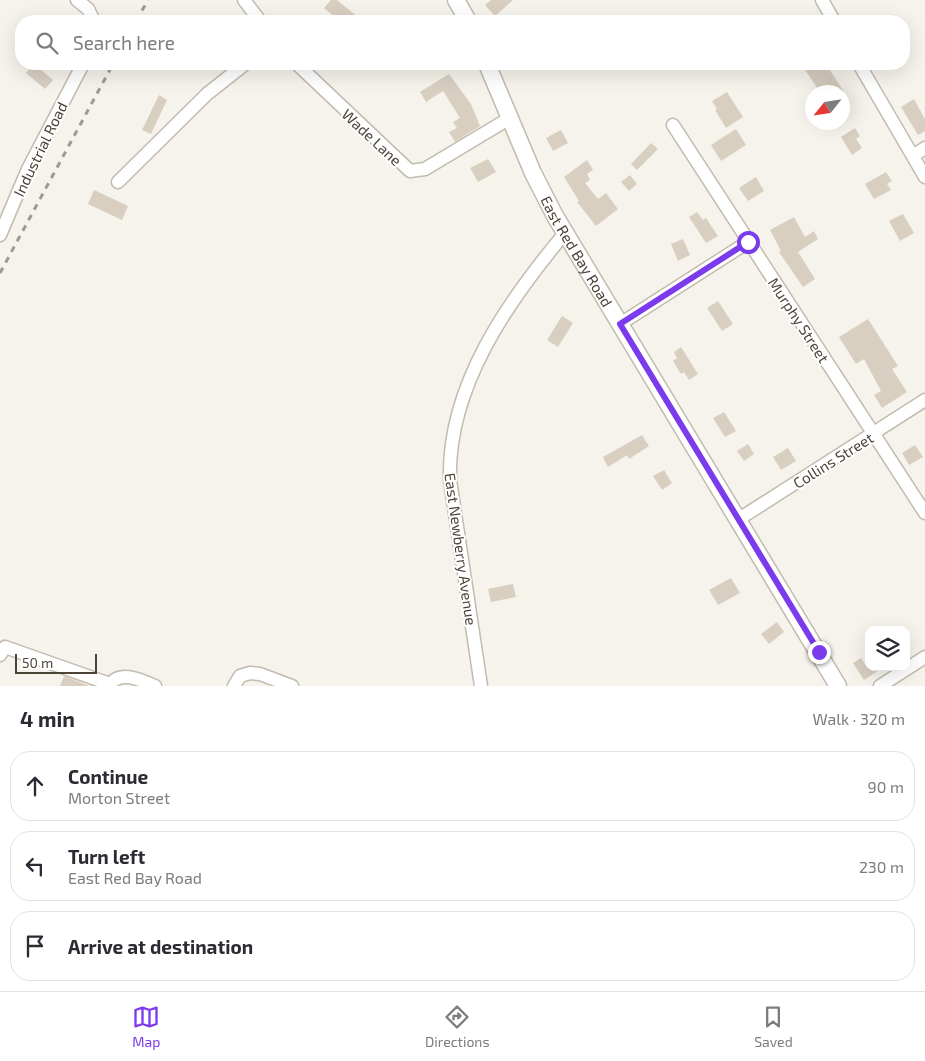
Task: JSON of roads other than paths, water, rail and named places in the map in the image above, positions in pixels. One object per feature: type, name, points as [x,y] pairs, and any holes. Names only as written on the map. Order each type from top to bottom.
[{"type":"street","points":[[77,0],[90,15]]},
{"type":"street","points":[[244,0],[255,15]]},
{"type":"street","points":[[456,0],[465,15]]},
{"type":"street","points":[[822,0],[831,15]]},
{"type":"street","name":"Industrial Road","points":[[0,235],[28,169],[80,70]]},
{"type":"street","points":[[118,182],[207,94],[237,70]]},
{"type":"street","name":"Wade Lane","points":[[303,70],[410,171],[425,169],[510,118]]},
{"type":"street","name":"East Red Bay Road","points":[[490,70],[545,197],[565,233],[838,686]]},
{"type":"street","points":[[863,70],[925,177]]},
{"type":"street","name":"Murphy Street","points":[[674,125],[925,513]]},
{"type":"street","points":[[913,156],[925,148]]},
{"type":"street","name":"East Newberry Avenue","points":[[481,686],[450,480],[453,430],[469,378],[495,332],[548,254],[565,233]]},
{"type":"street","points":[[620,324],[748,242]]},
{"type":"street","name":"Collins Street","points":[[739,519],[874,435],[925,400]]},
{"type":"street","points":[[0,656],[5,647],[109,685],[116,678],[128,676],[155,686]]},
{"type":"street","points":[[880,686],[925,657]]},
{"type":"street","points":[[234,686],[240,676],[245,674],[260,674],[292,686]]},
{"type":"railway","points":[[139,15],[148,0]]},
{"type":"railway","points":[[0,273],[110,70]]}]
